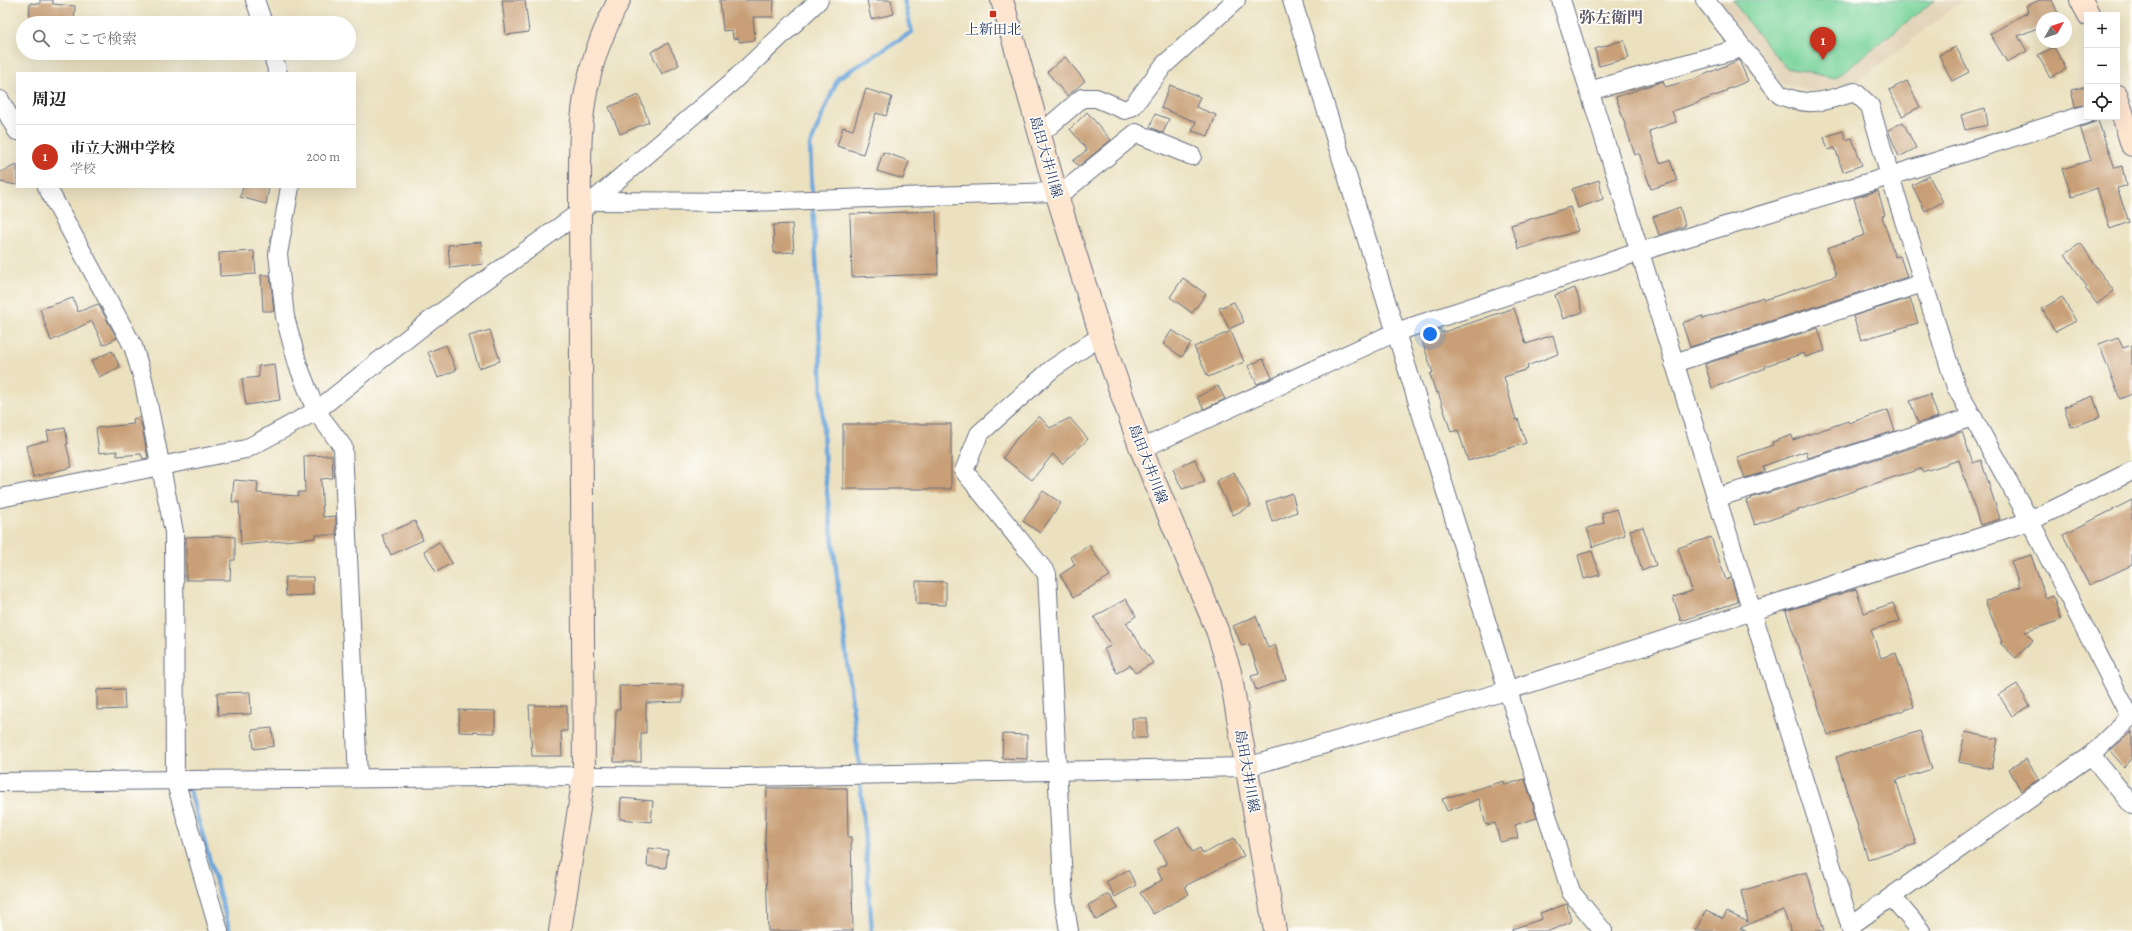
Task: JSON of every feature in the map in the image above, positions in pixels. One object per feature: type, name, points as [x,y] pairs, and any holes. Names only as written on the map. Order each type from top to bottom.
[{"type":"street","points":[[256,0],[261,16]]},
{"type":"street","points":[[560,931],[584,776],[586,207],[582,125],[589,75],[601,39],[619,0]]},
{"type":"street","points":[[0,498],[246,449],[316,411],[432,319],[586,207],[732,82],[819,0]]},
{"type":"street","name":"島田大井川線","points":[[1002,0],[1039,135],[1101,336],[1141,449],[1217,630],[1230,672],[1275,931]]},
{"type":"street","points":[[1039,135],[1082,98],[1096,98],[1125,110],[1133,106],[1164,66],[1236,0]]},
{"type":"street","points":[[1292,0],[1572,892],[1603,931]]},
{"type":"street","points":[[1561,0],[1851,929],[1892,897],[2091,755],[2131,716],[2030,521],[1956,387],[1890,176],[1870,106],[1855,92],[1817,103],[1798,102],[1780,95],[1705,0]]},
{"type":"street","points":[[2081,0],[2087,12]]},
{"type":"street","points":[[1589,90],[1742,48]]},
{"type":"street","points":[[274,60],[278,72]]},
{"type":"street","points":[[0,100],[16,129]]},
{"type":"street","points":[[2121,101],[2132,145]]},
{"type":"street","points":[[1141,449],[1396,332],[1639,252],[1890,176],[2084,115]]},
{"type":"street","points":[[586,207],[1056,192],[1067,189],[1136,133],[1192,156]]},
{"type":"street","points":[[48,188],[133,346],[143,379],[174,532],[175,780],[219,931]]},
{"type":"street","points":[[290,188],[278,254],[284,309],[298,365],[316,411],[343,447],[358,778]]},
{"type":"street","points":[[1674,363],[1923,283]]},
{"type":"street","points":[[1069,931],[1064,901],[1047,574],[964,471],[979,434],[1052,369],[1101,336]]},
{"type":"street","points":[[1716,498],[1973,417]]},
{"type":"street","points":[[0,782],[584,776],[746,777],[1247,767],[1509,690],[1752,613],[2030,521],[2132,471]]},
{"type":"street","points":[[2091,755],[2132,805]]},
{"type":"street","points":[[1892,897],[1921,931]]},
{"type":"shaded area","points":[[1716,0],[1963,0],[1861,80],[1818,92],[1777,83]]},
{"type":"green space","points":[[1733,0],[1935,0],[1835,78],[1786,68],[1747,21]]},
{"type":"building","points":[[40,0],[53,0],[53,4],[75,6],[74,16],[29,16],[30,3],[40,4]]},
{"type":"building","points":[[502,0],[525,0],[529,32],[506,35]]},
{"type":"building","points":[[720,0],[774,0],[773,17],[753,17],[755,40],[739,42],[739,38],[733,39],[732,30],[723,31]]},
{"type":"building","points":[[867,0],[891,0],[894,14],[871,19]]},
{"type":"building","points":[[2040,0],[2052,0],[2057,12],[2036,12],[2036,28],[2018,36],[2027,51],[2007,62],[1990,34],[2028,12],[2026,6]]},
{"type":"building","points":[[1624,40],[1629,58],[1599,66],[1595,49]]},
{"type":"building","points":[[668,43],[679,65],[662,74],[651,52]]},
{"type":"building","points":[[1956,47],[1969,72],[1952,81],[1939,55]]},
{"type":"building","points":[[2055,48],[2066,69],[2050,78],[2038,55]]},
{"type":"building","points":[[1065,57],[1085,81],[1067,96],[1047,72]]},
{"type":"building","points":[[1739,60],[1748,81],[1726,90],[1726,92],[1672,111],[1676,122],[1649,131],[1660,163],[1670,160],[1677,181],[1651,189],[1639,153],[1635,155],[1616,97],[1663,81],[1665,87],[1694,79]]},
{"type":"building","points":[[1907,81],[1920,107],[1902,116],[1889,90]]},
{"type":"building","points":[[1170,85],[1200,97],[1196,107],[1216,115],[1208,136],[1192,131],[1196,122],[1161,108]]},
{"type":"building","points":[[2084,87],[2084,105],[2075,107],[2071,90]]},
{"type":"building","points":[[866,89],[892,97],[886,116],[876,113],[863,154],[837,146],[843,127],[853,130]]},
{"type":"building","points":[[639,95],[649,122],[620,134],[609,107]]},
{"type":"building","points":[[1985,108],[1988,125],[1965,130],[1961,115]]},
{"type":"building","points":[[1087,112],[1111,140],[1079,166],[1073,161],[1087,150],[1070,129]]},
{"type":"building","points":[[1155,114],[1169,119],[1163,133],[1150,127]]},
{"type":"building","points":[[2098,121],[2115,168],[2122,166],[2126,186],[2117,188],[2129,222],[2110,229],[2097,188],[2072,197],[2062,169],[2091,160],[2080,127]]},
{"type":"building","points":[[1903,122],[1916,148],[1899,157],[1888,130]]},
{"type":"building","points":[[1843,131],[1846,140],[1852,138],[1862,165],[1843,172],[1835,148],[1828,150],[1824,137]]},
{"type":"building","points":[[883,152],[909,161],[903,179],[877,171]]},
{"type":"building","points":[[16,165],[16,185],[0,182],[0,172]]},
{"type":"building","points":[[1929,176],[1943,202],[1925,211],[1912,185]]},
{"type":"building","points":[[1599,180],[1603,199],[1578,208],[1572,189]]},
{"type":"building","points":[[243,188],[269,188],[266,204],[240,197]]},
{"type":"building","points":[[1878,191],[1885,215],[1882,216],[1895,257],[1900,256],[1907,277],[1690,347],[1682,323],[1702,316],[1703,319],[1763,297],[1764,300],[1836,276],[1827,248],[1865,235],[1854,198]]},
{"type":"building","points":[[1570,207],[1578,231],[1519,249],[1511,225]]},
{"type":"building","points":[[1680,207],[1685,226],[1659,235],[1653,217]]},
{"type":"building","points":[[936,211],[938,274],[852,277],[850,214]]},
{"type":"building","points":[[792,224],[794,252],[774,253],[773,225]]},
{"type":"building","points":[[481,242],[483,264],[450,268],[448,245]]},
{"type":"building","points":[[2081,243],[2096,267],[2114,291],[2097,304],[2085,288],[2087,287],[2065,254]]},
{"type":"building","points":[[254,251],[256,274],[220,276],[219,253]]},
{"type":"building","points":[[261,275],[270,275],[274,311],[263,311]]},
{"type":"building","points":[[1183,278],[1206,294],[1192,313],[1170,297]]},
{"type":"building","points":[[1575,288],[1583,312],[1563,319],[1555,295]]},
{"type":"building","points":[[2062,297],[2076,321],[2055,332],[2042,309]]},
{"type":"building","points":[[73,298],[78,312],[98,304],[117,338],[103,345],[92,321],[51,341],[40,309]]},
{"type":"building","points":[[1910,298],[1918,323],[1861,340],[1853,316]]},
{"type":"building","points":[[1234,302],[1244,322],[1229,329],[1219,308]]},
{"type":"building","points":[[1514,308],[1526,344],[1553,335],[1558,354],[1527,366],[1528,369],[1504,377],[1516,420],[1518,419],[1526,443],[1468,461],[1458,430],[1451,432],[1438,392],[1436,393],[1430,374],[1433,373],[1420,335],[1440,329],[1441,333]]},
{"type":"building","points":[[1818,328],[1825,351],[1805,357],[1804,353],[1765,366],[1766,368],[1712,388],[1705,364]]},
{"type":"building","points":[[490,330],[500,361],[479,368],[469,336]]},
{"type":"building","points":[[1172,330],[1191,343],[1182,357],[1163,344]]},
{"type":"building","points":[[1231,331],[1244,362],[1208,377],[1194,347]]},
{"type":"building","points":[[2118,337],[2123,348],[2132,345],[2132,394],[2120,399],[2099,344]]},
{"type":"building","points":[[446,345],[456,370],[438,378],[428,352]]},
{"type":"building","points":[[112,351],[120,367],[99,377],[91,361]]},
{"type":"building","points":[[1263,359],[1272,377],[1257,384],[1248,366]]},
{"type":"building","points":[[275,364],[280,400],[246,405],[242,379],[259,377],[258,366]]},
{"type":"building","points":[[1218,386],[1225,399],[1204,409],[1197,397]]},
{"type":"building","points":[[1930,394],[1938,417],[1918,423],[1910,401]]},
{"type":"building","points":[[2093,396],[2100,417],[2071,427],[2064,407]]},
{"type":"building","points":[[1888,410],[1895,431],[1808,458],[1806,451],[1763,466],[1765,472],[1745,478],[1737,457],[1773,445],[1772,442],[1792,435],[1793,440],[1848,421],[1849,423]]},
{"type":"building","points":[[1039,416],[1050,428],[1070,418],[1088,439],[1062,464],[1053,454],[1032,480],[1003,458],[1016,439]]},
{"type":"building","points":[[140,417],[148,458],[143,459],[141,454],[117,456],[117,451],[99,453],[96,428],[134,424],[133,419]]},
{"type":"building","points":[[843,424],[951,424],[951,489],[843,489]]},
{"type":"building","points":[[65,428],[68,444],[66,444],[72,467],[33,477],[26,446],[49,440],[47,431]]},
{"type":"building","points":[[1962,432],[1973,463],[1981,460],[2000,519],[1980,525],[1959,460],[1922,472],[1921,469],[1891,478],[1755,525],[1746,501],[1752,499],[1751,498]]},
{"type":"building","points":[[332,455],[333,478],[321,479],[323,517],[336,516],[336,535],[315,535],[315,538],[241,545],[239,502],[232,502],[234,480],[258,482],[257,493],[298,496],[298,492],[305,492],[304,456]]},
{"type":"building","points":[[1195,459],[1205,482],[1182,489],[1173,469]]},
{"type":"building","points":[[1234,472],[1251,506],[1233,515],[1216,481]]},
{"type":"building","points":[[1043,491],[1061,503],[1040,533],[1023,521]]},
{"type":"building","points":[[1292,493],[1297,512],[1272,522],[1266,502]]},
{"type":"building","points":[[2132,500],[2132,565],[2089,585],[2063,535]]},
{"type":"building","points":[[1617,509],[1625,535],[1593,547],[1587,528],[1604,523],[1602,513]]},
{"type":"building","points":[[415,521],[423,540],[391,555],[382,535]]},
{"type":"building","points":[[1643,527],[1656,565],[1642,571],[1630,530]]},
{"type":"building","points":[[186,537],[235,537],[235,560],[231,560],[230,580],[186,580]]},
{"type":"building","points":[[1711,537],[1726,580],[1731,578],[1738,602],[1681,621],[1673,597],[1692,591],[1678,548]]},
{"type":"building","points":[[439,542],[452,563],[436,572],[424,551]]},
{"type":"building","points":[[1089,545],[1110,576],[1074,597],[1060,575],[1075,565],[1071,557]]},
{"type":"building","points":[[1592,551],[1600,575],[1584,579],[1578,555]]},
{"type":"building","points":[[2031,555],[2046,599],[2053,596],[2061,620],[2025,632],[2033,640],[2016,658],[2000,643],[2002,642],[1985,601],[2020,587],[2011,561]]},
{"type":"building","points":[[285,577],[313,577],[313,595],[286,596]]},
{"type":"building","points":[[916,581],[946,582],[946,605],[916,604]]},
{"type":"building","points":[[1856,589],[1864,613],[1893,603],[1900,621],[1871,630],[1881,658],[1896,653],[1914,707],[1828,735],[1786,611]]},
{"type":"building","points":[[1126,599],[1136,616],[1126,623],[1153,663],[1135,673],[1130,665],[1117,673],[1104,649],[1111,646],[1094,617]]},
{"type":"building","points":[[1256,616],[1268,648],[1275,645],[1286,679],[1256,690],[1251,676],[1259,674],[1249,644],[1242,646],[1233,626]]},
{"type":"building","points":[[2017,684],[2030,706],[2012,716],[1999,695]]},
{"type":"building","points":[[683,685],[683,702],[646,703],[646,733],[641,733],[641,762],[614,762],[616,709],[620,709],[619,686]]},
{"type":"building","points":[[124,689],[125,709],[97,710],[97,690]]},
{"type":"building","points":[[250,692],[251,714],[218,715],[217,693]]},
{"type":"building","points":[[529,705],[567,706],[567,731],[561,731],[562,756],[532,756]]},
{"type":"building","points":[[459,710],[495,711],[495,733],[459,732]]},
{"type":"building","points":[[1132,718],[1147,718],[1147,738],[1133,738]]},
{"type":"building","points":[[272,728],[274,746],[254,749],[252,730]]},
{"type":"building","points":[[1920,731],[1932,769],[1896,780],[1916,844],[1868,859],[1836,757]]},
{"type":"building","points":[[2132,731],[2132,759],[2124,767],[2110,751]]},
{"type":"building","points":[[1965,732],[1998,739],[1992,769],[1959,762]]},
{"type":"building","points":[[1003,734],[1027,735],[1027,759],[1002,758]]},
{"type":"building","points":[[2026,759],[2039,779],[2021,791],[2009,769]]},
{"type":"building","points":[[1525,779],[1537,818],[1515,825],[1518,838],[1500,842],[1495,823],[1486,825],[1479,799],[1447,811],[1442,799],[1504,781],[1505,785]]},
{"type":"building","points":[[767,788],[847,788],[848,837],[851,837],[853,931],[768,931],[765,839]]},
{"type":"building","points":[[621,798],[653,801],[651,822],[620,819]]},
{"type":"building","points":[[1179,827],[1192,852],[1200,848],[1203,854],[1234,838],[1244,856],[1185,886],[1189,894],[1153,914],[1140,893],[1162,880],[1157,869],[1167,864],[1154,841]]},
{"type":"building","points":[[648,848],[668,850],[666,868],[647,866]]},
{"type":"building","points":[[1128,870],[1136,885],[1115,897],[1106,882]]},
{"type":"building","points":[[1807,872],[1824,931],[1791,931],[1783,910],[1740,928],[1746,931],[1695,931],[1706,911],[1723,919],[1727,912],[1748,922],[1741,891]]},
{"type":"building","points":[[1109,894],[1118,908],[1096,920],[1088,905]]},
{"type":"building","points":[[1567,904],[1571,922],[1549,931],[1512,931],[1512,929],[1542,919],[1540,913]]},
{"type":"waterway","points":[[812,197],[810,145],[838,78],[912,32],[904,0]]},
{"type":"waterway","points":[[813,204],[825,476],[860,771]]},
{"type":"waterway","points":[[860,778],[872,931]]},
{"type":"waterway","points":[[189,788],[230,931]]},
{"type":"place","name":"上新田北","points":[[993,14]]},
{"type":"place","name":"市立大洲中学校","points":[[1823,60]]},
{"type":"district","name":"弥左衛門","points":[[1611,18]]}]
